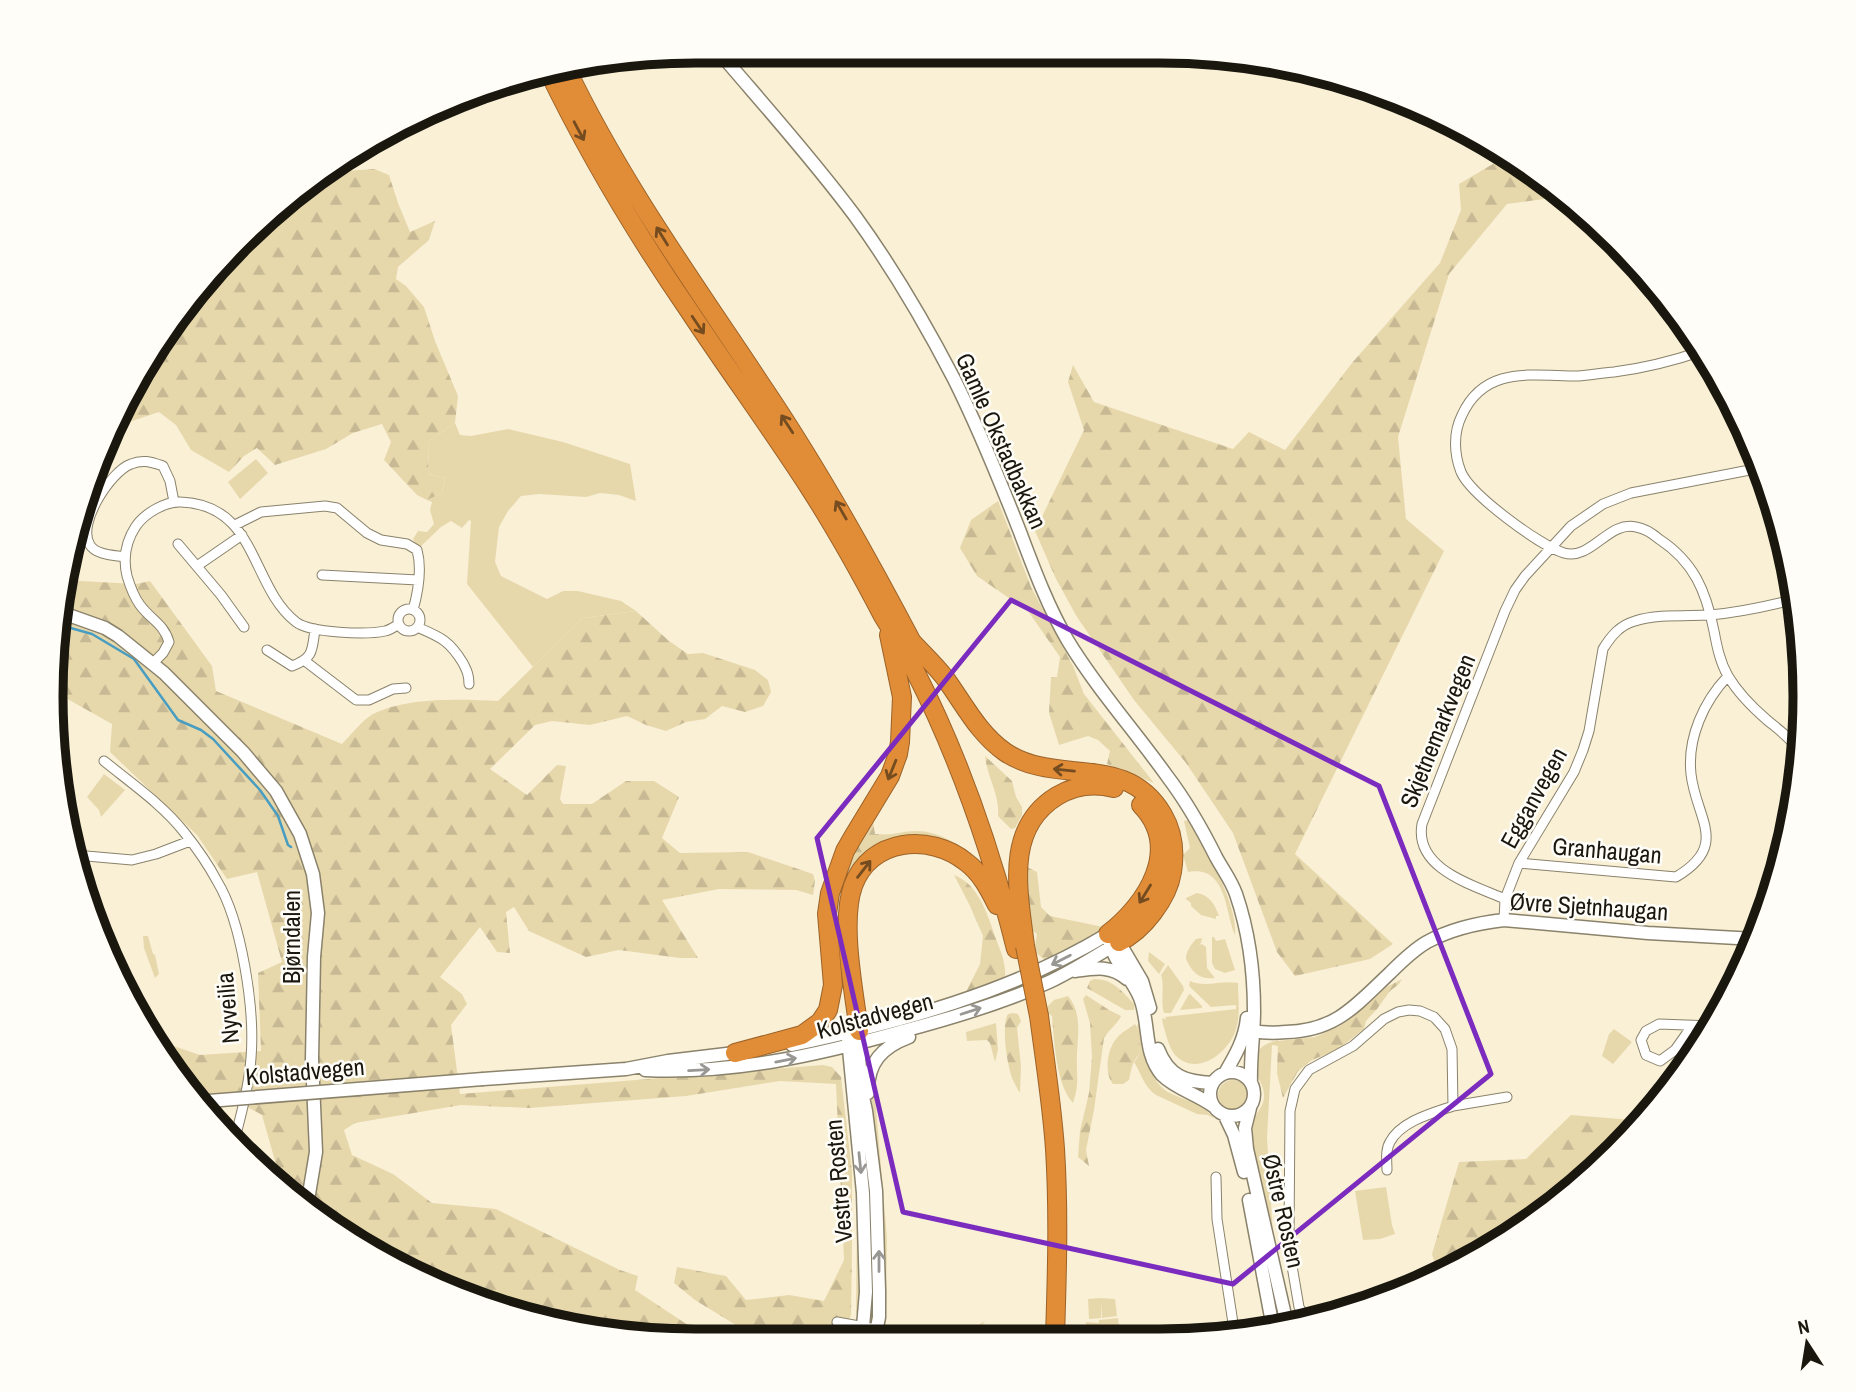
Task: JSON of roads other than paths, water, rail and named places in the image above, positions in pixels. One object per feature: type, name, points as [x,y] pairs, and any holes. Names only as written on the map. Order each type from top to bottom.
[{"type":"highway","points":[[570,76],[635,194],[685,273],[767,392],[836,502],[912,642],[947,714],[985,805],[1009,880],[1020,948],[1049,1084],[1056,1180],[1055,1329]]},
{"type":"highway","points":[[553,80],[594,159],[632,223],[815,496],[915,670],[958,767],[989,850],[1009,924]]},
{"type":"highway","points":[[735,1053],[802,1035],[820,1022],[828,1010],[833,985],[828,903],[845,851],[884,788],[898,754],[902,727],[900,682],[884,618]]},
{"type":"highway","points":[[912,642],[944,677],[980,729],[1006,752],[1033,765],[1103,773],[1122,779],[1142,790],[1158,808],[1166,820],[1173,844],[1172,874],[1168,889],[1145,922],[1130,937],[1113,941]]},
{"type":"highway","points":[[1020,948],[1018,873],[1023,837],[1043,806],[1069,789],[1090,785],[1114,787],[1135,799],[1151,817],[1159,842],[1158,865],[1148,891],[1113,941]]},
{"type":"highway","points":[[853,1038],[848,907],[858,876],[881,851],[916,843],[938,846],[959,856],[983,880],[1020,948]]},
{"type":"highway","points":[[835,880],[853,1038]]},
{"type":"highway","points":[[1034,1018],[1045,1169],[1043,1329]]},
{"type":"main road","name":"Gamle Okstadbakkan","points":[[728,63],[855,216],[916,311],[954,379],[993,462],[1038,579],[1068,641],[1094,680],[1169,778],[1230,879],[1248,939],[1254,986],[1250,1030],[1251,1083]]},
{"type":"main road","name":"Bjørndalen","points":[[68,615],[105,628],[153,663],[243,751],[276,791],[300,834],[313,874],[318,913],[314,957],[312,1059],[316,1152],[308,1196]]},
{"type":"main road","name":"Øvre Sjetnhaugan","points":[[1250,1030],[1297,1032],[1326,1026],[1357,1004],[1425,943],[1457,929],[1504,920],[1745,938]]},
{"type":"main road","name":"Kolstadvegen","points":[[626,1069],[668,1061],[853,1038],[938,1022],[1068,973],[1113,941]]},
{"type":"main road","name":"Kolstadvegen","points":[[210,1101],[626,1069],[671,1071],[777,1062],[853,1038],[1028,975],[1113,941]]},
{"type":"main road","points":[[1113,941],[1144,1009],[1149,1046],[1162,1075],[1171,1083],[1204,1099],[1216,1110],[1225,1115],[1239,1116],[1250,1108],[1255,1096],[1251,1083],[1240,1073],[1225,1073],[1218,1077],[1210,1094],[1213,1106]]},
{"type":"main road","points":[[1113,941],[1146,989],[1156,1043],[1163,1061],[1180,1077],[1213,1083]]},
{"type":"main road","points":[[1068,973],[1108,968],[1116,970],[1130,982]]},
{"type":"main road","name":"Vestre Rosten","points":[[866,1111],[868,1080],[877,1058],[889,1046],[938,1022]]},
{"type":"main road","name":"Gamle Okstadbakkan","points":[[1225,1073],[1250,1030]]},
{"type":"main road","name":"Vestre Rosten","points":[[853,1038],[876,1191],[879,1304],[870,1329]]},
{"type":"main road","name":"Vestre Rosten","points":[[853,1038],[869,1329]]},
{"type":"main road","name":"Østre Rosten","points":[[1250,1108],[1245,1134],[1247,1149],[1285,1316]]},
{"type":"main road","name":"Østre Rosten","points":[[1225,1115],[1243,1168],[1271,1319]]},
{"type":"street","points":[[1692,354],[1674,361],[1615,372],[1580,376],[1505,377],[1487,385],[1473,397],[1460,419],[1455,451],[1464,477],[1480,496],[1551,548],[1567,554],[1576,554],[1626,526],[1636,527],[1658,538],[1675,551],[1689,566],[1707,599],[1719,655],[1728,676],[1752,706],[1792,741]]},
{"type":"street","points":[[125,557],[100,553],[90,546],[87,535],[90,516],[99,496],[114,475],[130,464],[147,460],[163,466],[170,481],[174,502]]},
{"type":"street","name":"Skjetnemarkvegen","points":[[1505,900],[1456,878],[1434,862],[1425,850],[1420,833],[1515,590],[1571,526],[1603,504],[1631,493],[1751,470]]},
{"type":"street","points":[[153,663],[169,642],[166,631],[140,605],[132,591],[125,557],[128,539],[137,523],[153,510],[174,502],[197,503],[217,511],[234,525],[278,603],[298,623],[334,632],[381,632],[399,624]]},
{"type":"street","points":[[234,525],[261,512],[325,506],[337,508],[367,533],[381,540],[407,544],[417,550],[418,580],[413,610]]},
{"type":"street","points":[[197,566],[242,536]]},
{"type":"street","points":[[178,544],[244,627]]},
{"type":"street","points":[[322,575],[418,580]]},
{"type":"street","name":"Egganvegen","points":[[1504,920],[1505,900],[1519,863],[1574,772],[1583,750],[1589,731],[1603,649],[1609,638],[1617,630],[1634,621],[1752,611],[1786,602]]},
{"type":"street","points":[[413,610],[420,620],[417,627],[410,631],[405,630],[398,619],[403,611],[413,610]]},
{"type":"street","points":[[417,627],[441,638],[454,648],[469,674],[470,684]]},
{"type":"street","points":[[267,650],[292,666],[305,661],[312,651],[315,629]]},
{"type":"street","points":[[305,661],[356,700],[369,701],[393,689],[406,688]]},
{"type":"street","name":"Granhaugan","points":[[1519,863],[1676,877],[1693,867],[1705,850],[1706,833],[1691,774],[1692,739],[1712,696],[1728,676]]},
{"type":"street","name":"Nyveilia","points":[[104,761],[143,792],[183,831],[218,883],[229,909],[244,963],[250,999],[251,1058],[237,1131]]},
{"type":"street","points":[[84,856],[132,860],[190,841]]},
{"type":"street","points":[[1302,1312],[1299,1307],[1289,1236],[1290,1111],[1295,1089],[1309,1070],[1353,1046],[1384,1019],[1398,1012],[1420,1011],[1434,1017],[1445,1028],[1449,1039],[1452,1049],[1453,1106]]},
{"type":"street","points":[[1692,1026],[1675,1050],[1660,1060],[1646,1055],[1641,1040],[1646,1031],[1659,1024],[1699,1026]]},
{"type":"street","points":[[1387,1170],[1389,1143],[1405,1126],[1453,1106],[1507,1097]]},
{"type":"street","points":[[1216,1177],[1217,1219],[1233,1325]]},
{"type":"street","points":[[837,1322],[857,1329]]},
{"type":"waterway","points":[[67,627],[92,634],[134,659],[178,720],[201,730],[213,739],[260,790],[278,816],[291,847]]}]
